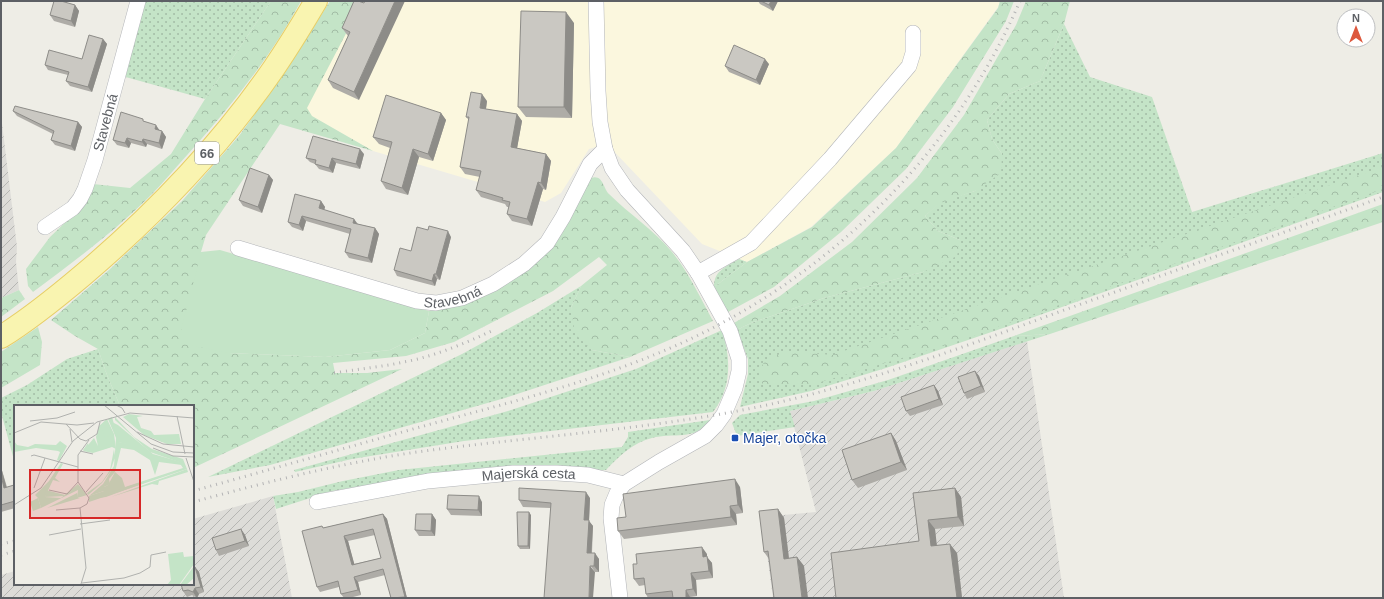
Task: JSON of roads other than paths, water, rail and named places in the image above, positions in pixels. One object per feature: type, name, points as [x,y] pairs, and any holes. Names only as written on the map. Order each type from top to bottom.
[{"type":"main road","name":"66","points":[[5,335],[73,283],[138,226],[166,199],[223,134],[274,68],[316,1]]},
{"type":"street","name":"Stavebná","points":[[45,227],[73,208],[85,189],[95,160],[138,1]]},
{"type":"street","points":[[596,1],[600,122],[605,149],[612,168],[627,190],[683,251],[698,274],[730,331],[739,359],[739,371],[735,388],[724,414],[716,426],[705,436],[624,484],[617,493],[612,505],[611,518],[620,598]]},
{"type":"street","points":[[698,274],[751,243],[830,160],[909,66],[913,53],[913,33]]},
{"type":"street","name":"Stavebná","points":[[238,248],[417,301],[436,303],[462,298],[493,284],[524,264],[547,243],[563,217],[590,164],[605,149]]},
{"type":"street","name":"Majerská cesta","points":[[317,502],[428,481],[513,473],[588,474],[624,484]]},
{"type":"railway","points":[[194,491],[576,383],[661,352],[719,324],[775,292],[827,254],[875,211],[918,164],[958,113],[992,59],[1020,1]]},
{"type":"railway","points":[[194,502],[304,474],[389,456],[461,446],[680,421],[723,414],[804,396],[949,352],[1383,197]]},
{"type":"railway","points":[[334,373],[416,359],[450,349],[494,330]]},
{"type":"railway","points":[[1,544],[14,541]]},
{"type":"railway","points":[[1,555],[14,551]]},
{"type":"place","name":"Majer, otočka","points":[[735,438]]}]
